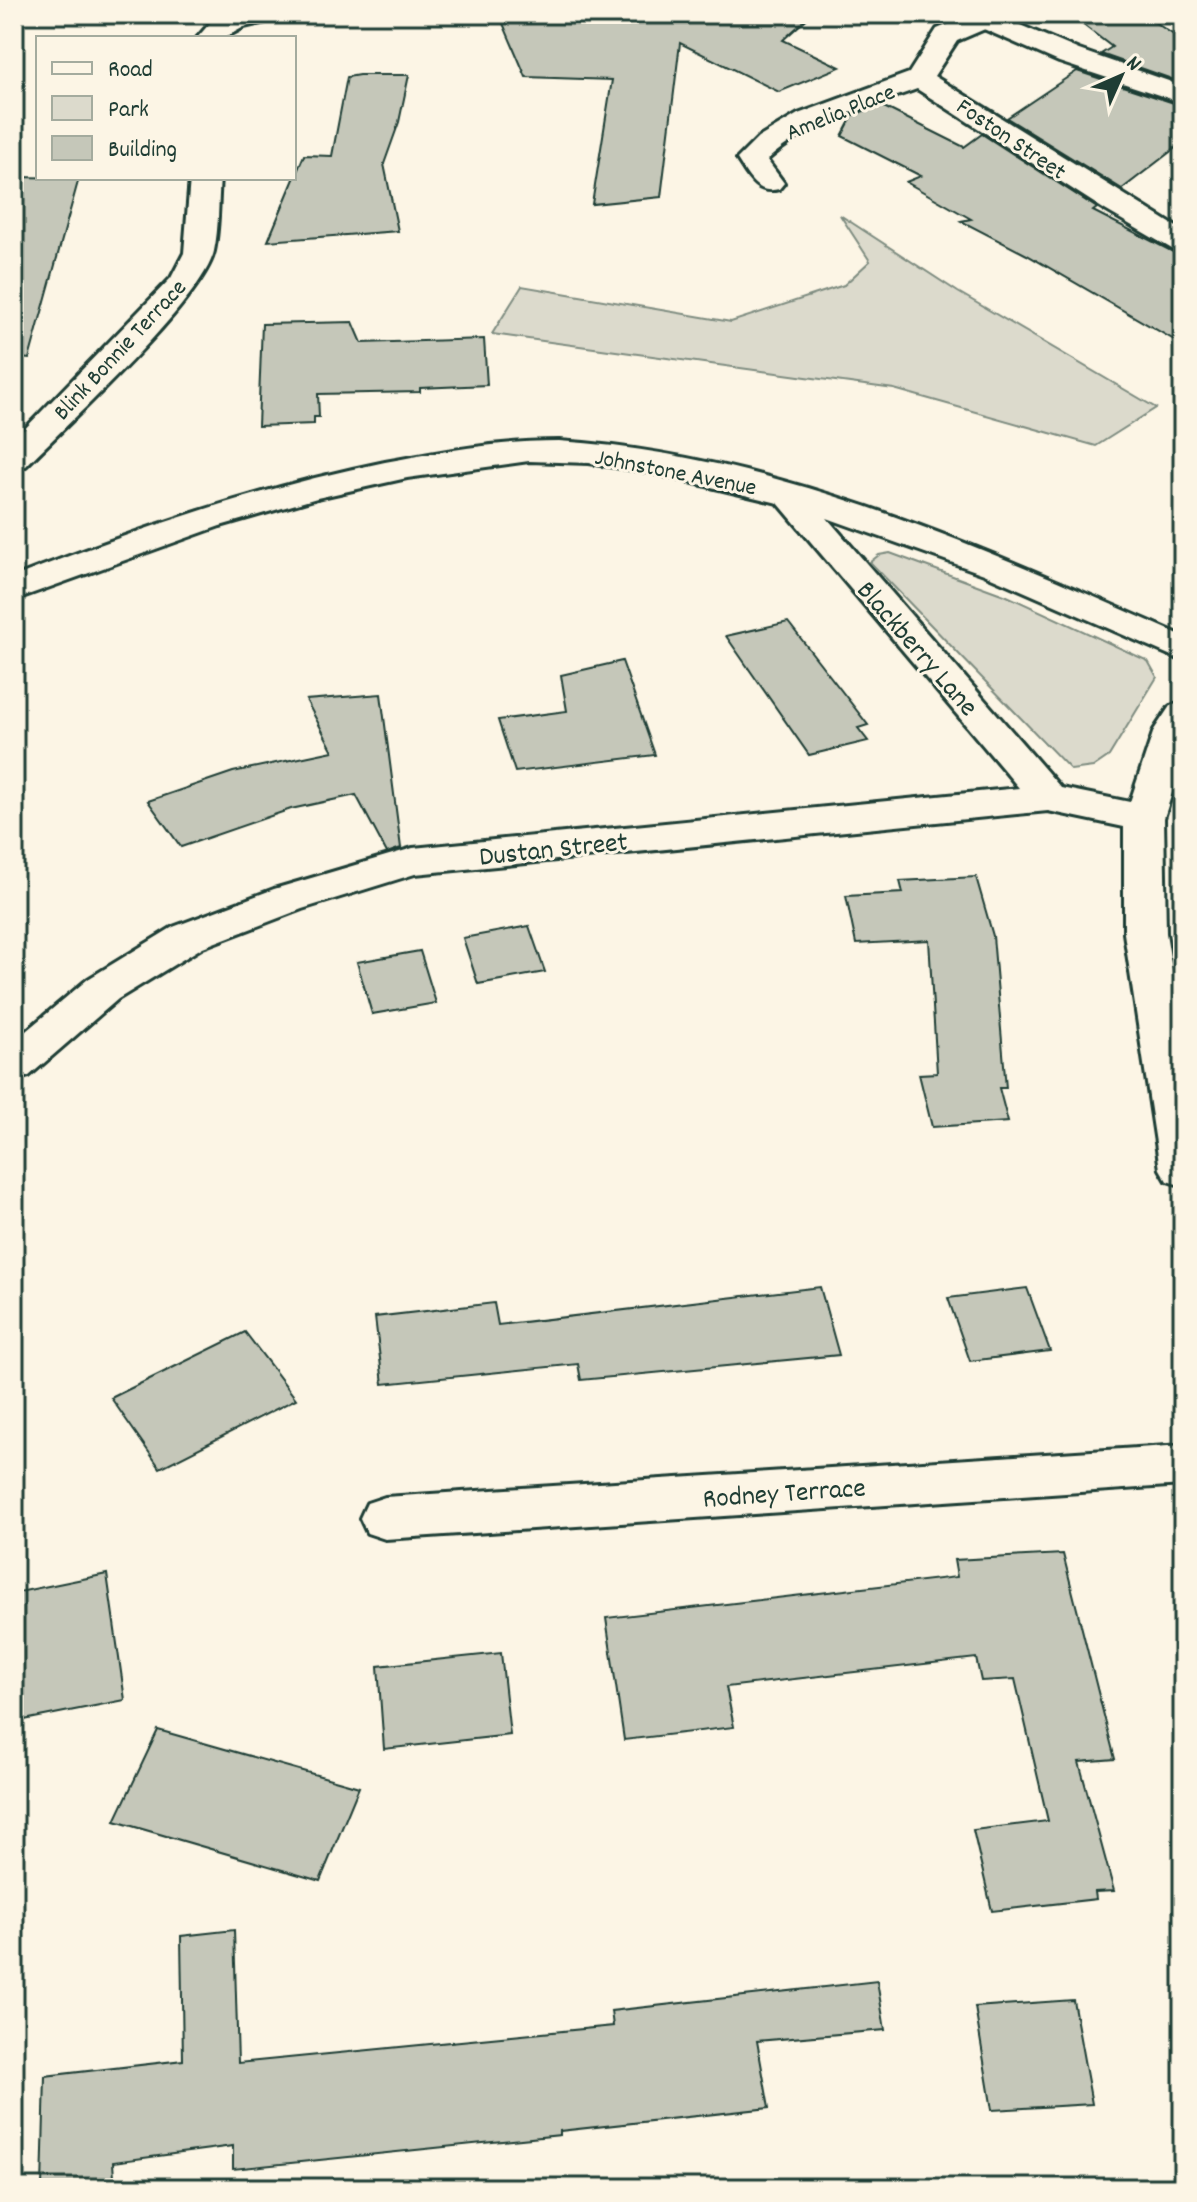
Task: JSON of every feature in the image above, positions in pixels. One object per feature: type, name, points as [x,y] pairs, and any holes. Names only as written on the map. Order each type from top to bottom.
[{"type":"street","points":[[211,36],[215,30],[227,24],[266,14]]},
{"type":"street","points":[[919,79],[947,35],[978,17],[1069,56],[1183,95]]},
{"type":"street","name":"Amelia Place","points":[[769,183],[751,159],[769,140],[793,127],[919,79]]},
{"type":"street","name":"Foston Street","points":[[919,79],[1128,215],[1183,243]]},
{"type":"street","name":"Blink Bonnie Terrace","points":[[14,459],[150,321],[185,281],[199,253],[205,180]]},
{"type":"street","name":"Johnstone Avenue","points":[[14,589],[135,543],[275,498],[377,473],[527,451],[609,454],[699,471],[863,517],[970,556],[1183,650]]},
{"type":"street","name":"Blackberry Lane","points":[[790,496],[1048,798]]},
{"type":"street","points":[[1183,714],[1173,730],[1144,818],[1145,933],[1183,1169]]},
{"type":"street","name":"Dustan Street","points":[[14,1065],[103,989],[188,937],[288,899],[413,861],[1048,798],[1144,818]]},
{"type":"street","name":"Rodney Terrace","points":[[385,1518],[1183,1465]]},
{"type":"green space","points":[[840,215],[958,292],[1156,408],[1096,446],[894,389],[492,334],[522,286],[731,322],[844,285],[870,261]]},
{"type":"green space","points":[[890,553],[1007,596],[1148,661],[1157,677],[1109,756],[1093,767],[1071,770],[870,562],[879,555]]},
{"type":"building","points":[[499,14],[812,14],[783,40],[840,67],[779,92],[680,43],[661,197],[592,204],[612,80],[526,77]]},
{"type":"building","points":[[1069,14],[1142,14],[1183,41],[1183,83],[1101,54],[1112,47]]},
{"type":"building","points":[[1077,71],[1183,106],[1183,142],[1122,189],[1007,118]]},
{"type":"building","points":[[409,75],[399,122],[384,164],[398,231],[268,241],[304,155],[332,156],[347,77]]},
{"type":"building","points":[[880,105],[964,147],[982,134],[1097,208],[1093,211],[1183,257],[1183,345],[1027,255],[961,221],[971,219],[906,182],[921,176],[842,136],[853,115]]},
{"type":"building","points":[[14,177],[78,180],[29,359],[14,357]]},
{"type":"building","points":[[353,322],[362,343],[484,339],[487,385],[420,388],[420,392],[318,394],[319,417],[314,417],[314,424],[258,426],[262,324]]},
{"type":"building","points":[[788,622],[868,725],[858,728],[868,741],[809,755],[726,636]]},
{"type":"building","points":[[622,661],[655,755],[515,772],[498,720],[567,711],[561,675]]},
{"type":"building","points":[[381,694],[401,848],[387,853],[356,795],[291,809],[181,847],[148,801],[233,772],[333,751],[306,700]]},
{"type":"building","points":[[976,877],[993,936],[1006,1088],[999,1088],[1008,1122],[932,1127],[919,1074],[937,1073],[929,940],[856,944],[846,896],[903,893],[900,881]]},
{"type":"building","points":[[529,926],[545,972],[478,984],[463,938]]},
{"type":"building","points":[[420,951],[436,1003],[372,1014],[357,962]]},
{"type":"building","points":[[820,1287],[839,1355],[581,1380],[578,1364],[383,1384],[375,1317],[494,1303],[498,1325]]},
{"type":"building","points":[[1027,1288],[1050,1351],[970,1361],[948,1298]]},
{"type":"building","points":[[245,1332],[296,1399],[160,1468],[111,1398]]},
{"type":"building","points":[[1063,1554],[1115,1759],[1079,1762],[1114,1891],[1095,1892],[1096,1899],[992,1911],[973,1830],[1048,1821],[1015,1679],[981,1681],[976,1658],[726,1687],[734,1727],[624,1740],[606,1618],[957,1577],[954,1560]]},
{"type":"building","points":[[107,1574],[125,1700],[24,1720],[14,1626],[14,1593]]},
{"type":"building","points":[[501,1653],[510,1735],[384,1749],[378,1666]]},
{"type":"building","points":[[158,1730],[359,1787],[320,1881],[115,1821]]},
{"type":"building","points":[[234,1930],[238,2063],[613,2026],[611,2011],[877,1981],[885,2030],[757,2041],[769,2108],[560,2131],[560,2135],[233,2169],[233,2146],[113,2162],[114,2178],[105,2179],[105,2188],[42,2188],[45,2076],[183,2060],[181,1936]]},
{"type":"building","points":[[1073,2000],[1092,2104],[992,2110],[975,2007]]}]
